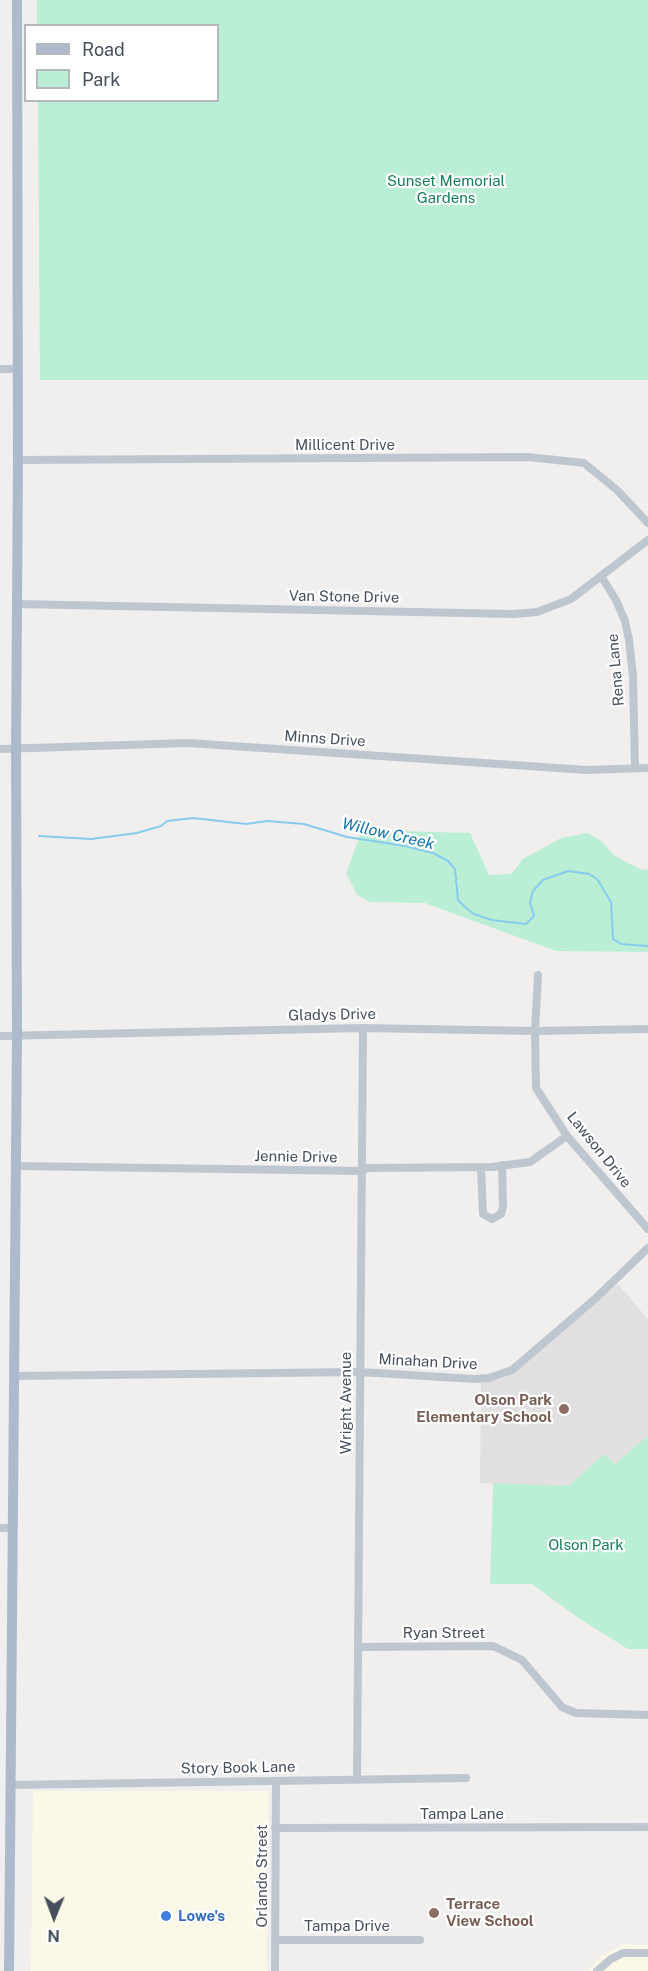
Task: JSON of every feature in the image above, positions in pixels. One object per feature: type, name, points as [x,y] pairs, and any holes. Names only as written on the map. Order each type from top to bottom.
[{"type":"main road","points":[[9,1971],[5,1914],[10,1785],[17,1036],[17,0]]},
{"type":"street","points":[[0,369],[17,369]]},
{"type":"street","name":"Millicent Drive","points":[[18,460],[528,457],[584,464],[617,490],[648,523]]},
{"type":"street","name":"Van Stone Drive","points":[[17,604],[514,614],[537,612],[572,599],[648,540]]},
{"type":"street","name":"Rena Lane","points":[[601,576],[616,600],[625,621],[629,640],[633,676],[635,768]]},
{"type":"street","name":"Minns Drive","points":[[0,749],[188,743],[587,770],[648,768]]},
{"type":"street","name":"Lawson Drive","points":[[538,975],[535,1031],[536,1088],[567,1136],[648,1229]]},
{"type":"street","name":"Gladys Drive","points":[[0,1036],[363,1028],[535,1031],[648,1029]]},
{"type":"street","name":"Wright Avenue","points":[[357,1779],[363,1028]]},
{"type":"street","name":"Jennie Drive","points":[[16,1166],[362,1171],[366,1168],[481,1167],[530,1162],[567,1136]]},
{"type":"street","points":[[481,1167],[483,1214],[492,1219],[501,1214],[503,1207],[502,1165]]},
{"type":"street","name":"Minahan Drive","points":[[14,1376],[360,1371],[474,1379],[489,1378],[512,1370],[596,1298],[648,1248]]},
{"type":"street","points":[[0,1528],[13,1528]]},
{"type":"street","name":"Ryan Street","points":[[358,1647],[493,1646],[522,1660],[561,1707],[576,1713],[648,1715]]},
{"type":"street","name":"Story Book Lane","points":[[10,1785],[466,1778]]},
{"type":"street","name":"Orlando Street","points":[[275,1971],[276,1781]]},
{"type":"street","name":"Tampa Lane","points":[[275,1828],[648,1827]]},
{"type":"street","name":"Tampa Drive","points":[[275,1940],[420,1940]]},
{"type":"street","points":[[597,1971],[611,1959],[623,1953],[648,1953]]},
{"type":"shaded area","name":"Olson Park Elementary School","points":[[618,1284],[648,1319],[648,1435],[615,1464],[604,1454],[568,1486],[480,1483],[481,1383],[501,1379],[516,1371]]},
{"type":"shaded area","points":[[33,1791],[269,1791],[266,1971],[31,1971]]},
{"type":"shaded area","points":[[625,1944],[648,1945],[648,1971],[588,1971],[601,1956]]},
{"type":"green space","name":"Sunset Memorial Gardens","points":[[37,0],[648,0],[648,380],[40,380],[38,102],[219,102],[219,24],[37,24]]},
{"type":"green space","points":[[362,830],[470,833],[489,875],[511,874],[523,859],[561,838],[587,833],[600,840],[615,856],[640,869],[648,870],[648,952],[556,951],[425,903],[370,902],[357,895],[346,873]]},
{"type":"green space","name":"Olson Park","points":[[648,1435],[648,1649],[628,1649],[580,1619],[532,1584],[490,1584],[493,1483],[568,1486],[604,1454],[615,1464]]},
{"type":"waterway","name":"Willow Creek","points":[[39,836],[91,839],[137,833],[161,826],[167,821],[193,818],[246,824],[267,821],[304,824],[347,837],[433,853],[448,861],[455,869],[458,900],[474,914],[492,920],[526,924],[534,916],[530,902],[533,891],[543,880],[568,871],[589,874],[597,879],[611,902],[613,939],[621,944],[648,946]]},
{"type":"place","name":"Olson Park Elementary School","points":[[564,1409]]},
{"type":"place","name":"Terrace View School","points":[[434,1913]]},
{"type":"place","name":"Lowe's","points":[[166,1916]]}]
